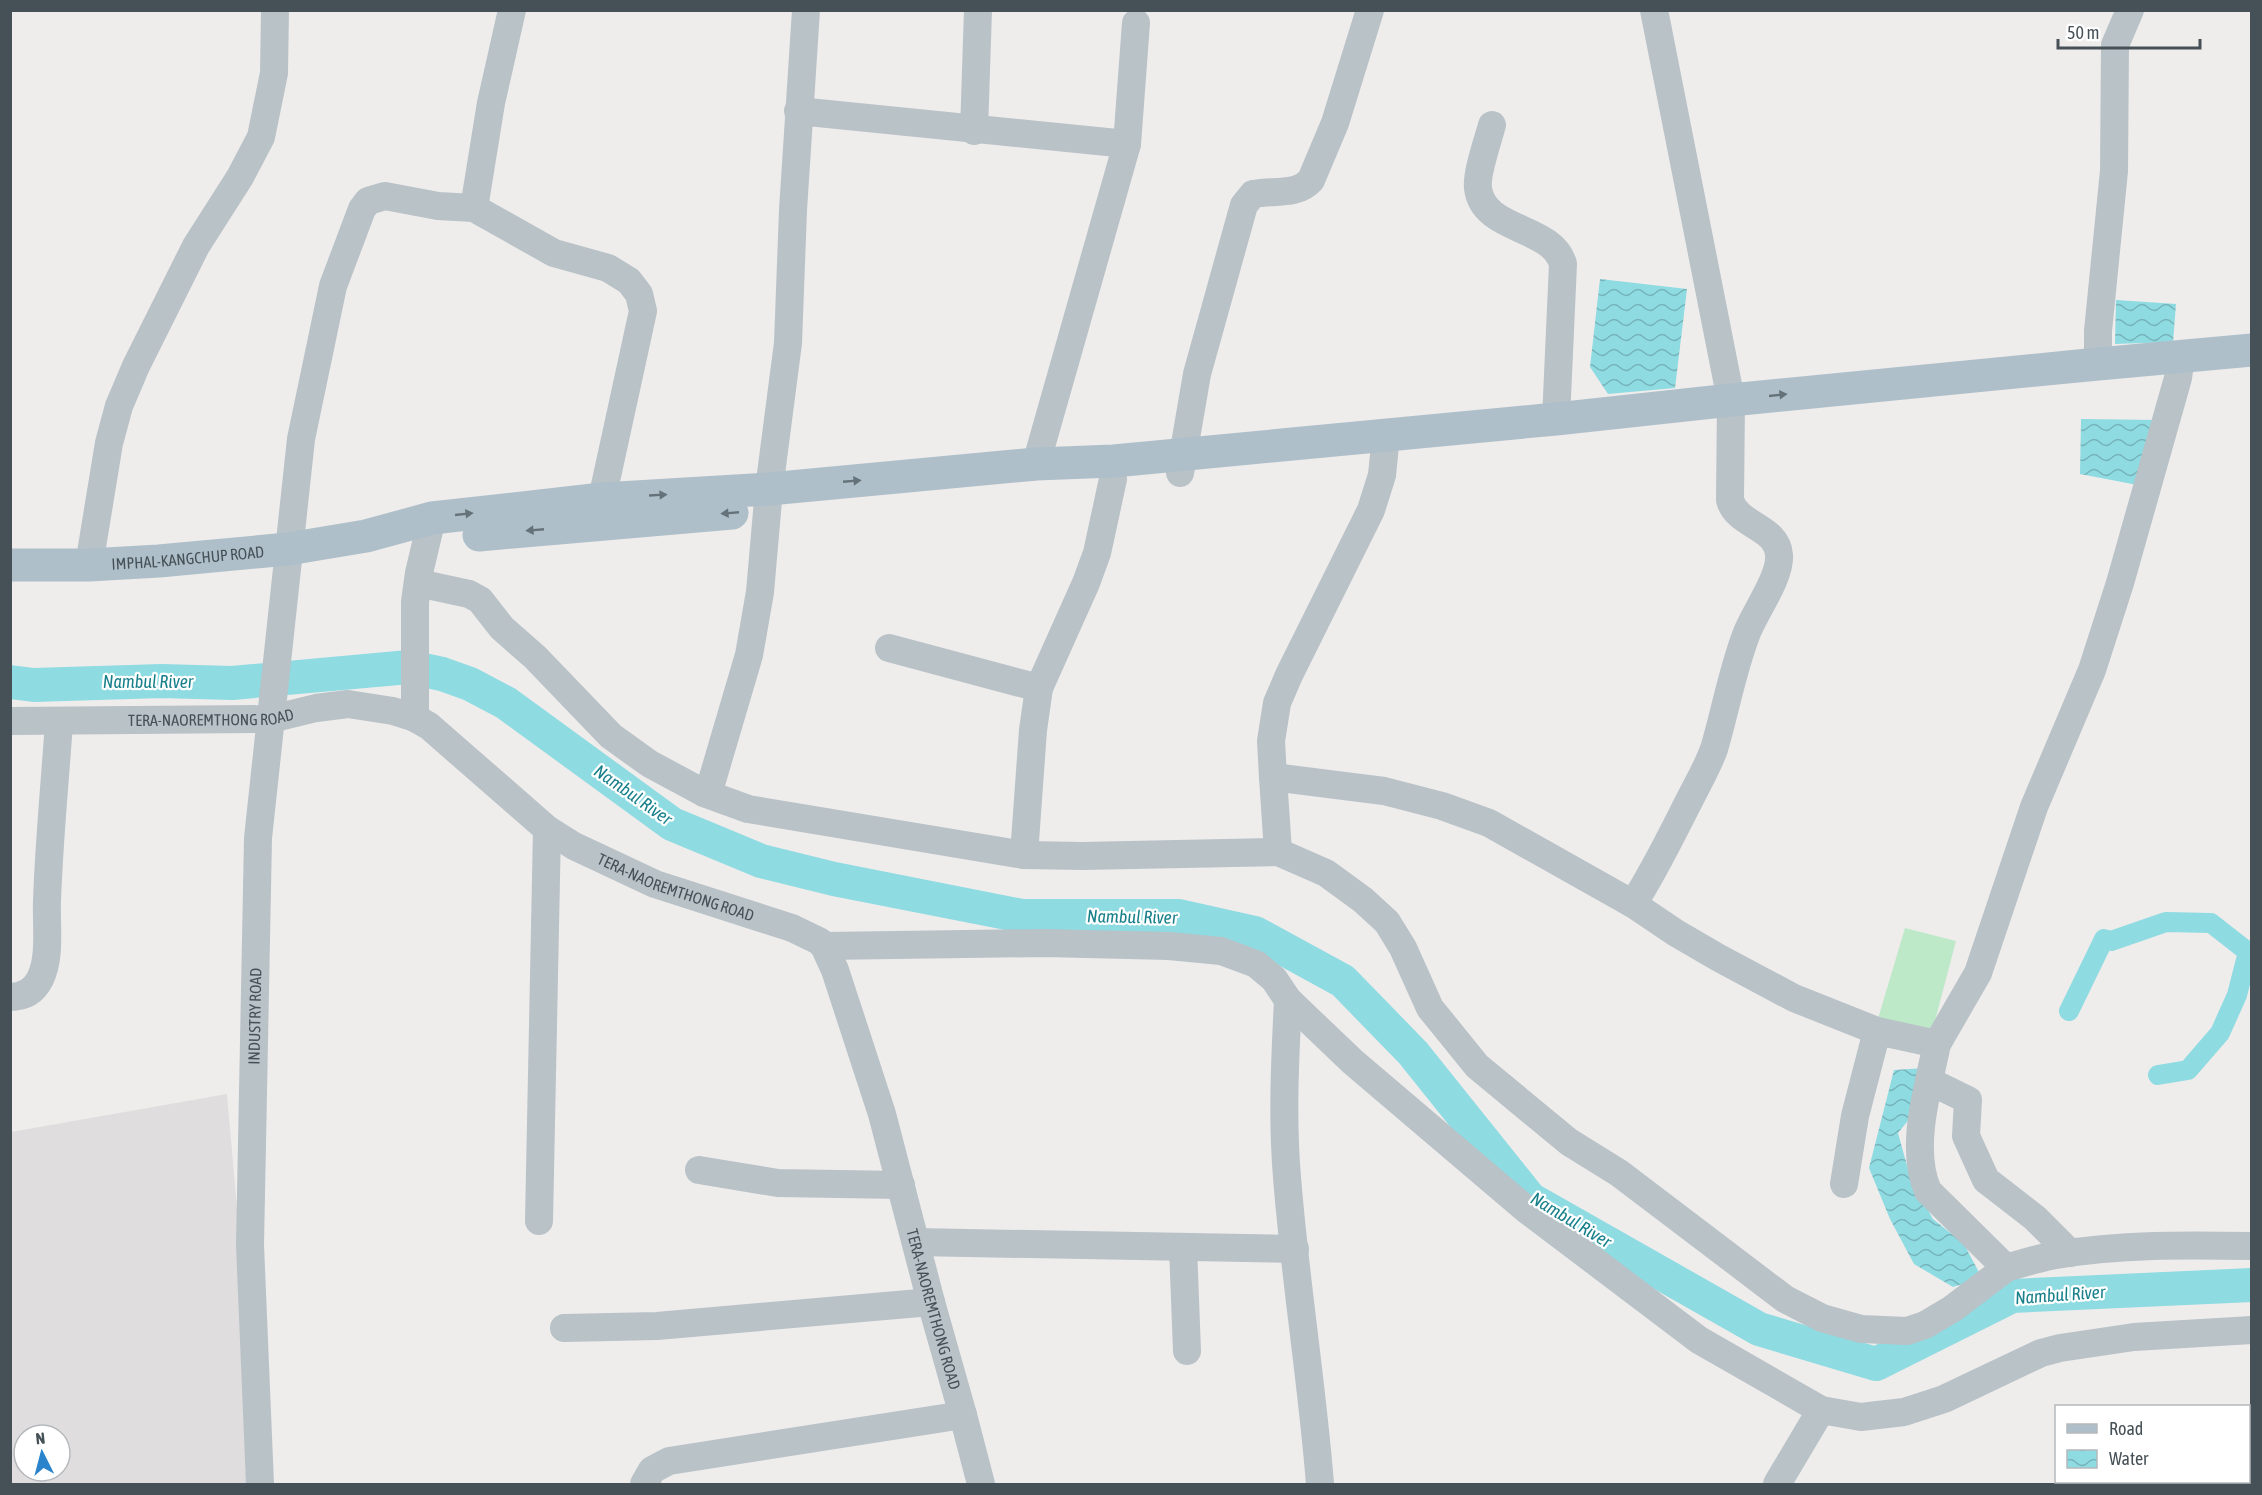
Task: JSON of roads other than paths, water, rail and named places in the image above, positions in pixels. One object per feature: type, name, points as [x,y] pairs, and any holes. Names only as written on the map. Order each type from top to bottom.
[{"type":"main road","points":[[430,528],[768,499],[1113,479],[1182,464],[2179,367],[2252,351]]},
{"type":"main road","points":[[1385,445],[1556,419],[1731,410],[2098,364],[2252,371]]},
{"type":"main road","points":[[430,528],[602,499],[768,499],[1036,464],[1114,461],[1182,464]]},
{"type":"main road","name":"IMPHAL-KANGCHUP ROAD","points":[[10,565],[89,565],[159,561],[288,549],[430,528]]},
{"type":"street","points":[[89,565],[109,443],[119,405],[196,246],[240,177],[261,137],[274,73],[276,10]]},
{"type":"street","points":[[512,10],[491,103],[474,208],[554,253],[608,268],[629,281],[639,294],[643,311],[602,499]]},
{"type":"street","points":[[704,793],[711,784],[749,655],[760,592],[768,499],[788,343],[798,111],[806,10]]},
{"type":"street","points":[[974,131],[978,10]]},
{"type":"street","points":[[1182,464],[1197,374],[1244,204],[1253,194],[1298,190],[1305,187],[1311,180],[1335,123],[1370,10]]},
{"type":"street","points":[[1634,904],[1648,881],[1713,752],[1746,633],[1770,587],[1780,557],[1777,545],[1771,537],[1738,515],[1733,509],[1729,474],[1731,410],[1654,10]]},
{"type":"street","points":[[2098,364],[2098,331],[2114,171],[2115,45],[2130,10]]},
{"type":"street","points":[[1036,464],[1127,144],[1136,22]]},
{"type":"street","points":[[798,111],[974,131],[1127,144]]},
{"type":"street","points":[[1492,125],[1478,187],[1481,199],[1494,215],[1548,243],[1560,253],[1563,264],[1556,419]]},
{"type":"street","name":"INDUSTRY ROAD","points":[[260,1485],[250,1245],[258,838],[301,439],[330,297],[362,209],[368,201],[385,196],[438,206],[474,208]]},
{"type":"street","points":[[2006,1268],[1928,1191],[1922,1178],[1920,1147],[1924,1107],[1937,1044],[1978,973],[2034,807],[2092,670],[2120,583],[2179,367]]},
{"type":"street","points":[[1278,852],[1271,741],[1277,703],[1371,510],[1382,475],[1385,445]]},
{"type":"street","points":[[1024,855],[1031,753],[1039,688],[1097,553],[1113,479]]},
{"type":"street","points":[[415,718],[416,593],[430,528]]},
{"type":"street","points":[[416,593],[469,594],[480,600],[502,628],[535,657],[611,736],[650,764],[704,793],[748,809],[1024,855],[1278,852],[1326,873],[1363,900],[1387,922],[1403,948],[1430,1008],[1477,1066],[1569,1142],[1619,1173],[1785,1299],[1822,1318],[1874,1331],[1907,1331],[1925,1325],[1952,1309],[2006,1268],[2044,1257],[2171,1245],[2252,1246]]},
{"type":"street","points":[[889,648],[1039,688]]},
{"type":"street","name":"TERA-NAOREMTHONG ROAD","points":[[10,721],[59,722],[316,708],[348,704],[393,711],[415,718],[429,726],[547,829],[574,846],[645,879],[792,928],[819,941],[836,970],[879,1103],[981,1485]]},
{"type":"street","points":[[10,997],[20,997],[31,992],[39,981],[45,962],[59,722]]},
{"type":"street","points":[[1273,777],[1384,791],[1442,806],[1489,823],[1634,904],[1676,933],[1794,998],[1877,1031],[1937,1044]]},
{"type":"street","points":[[539,1221],[547,829]]},
{"type":"street","points":[[824,946],[1045,943],[1169,946],[1221,951],[1256,964],[1274,979],[1288,1000],[1353,1062],[1527,1210],[1698,1340],[1821,1410],[1861,1417],[1904,1412],[1944,1399],[2042,1353],[2060,1348],[2134,1337],[2252,1330]]},
{"type":"street","points":[[1288,1000],[1284,1093],[1287,1177],[1320,1485]]},
{"type":"street","points":[[1844,1184],[1855,1116],[1877,1031]]},
{"type":"street","points":[[1929,1081],[1968,1100],[1966,1136],[1986,1180],[2035,1218],[2070,1253]]},
{"type":"street","points":[[699,1170],[778,1183],[901,1185]]},
{"type":"street","points":[[916,1242],[1295,1249]]},
{"type":"street","points":[[1183,1246],[1187,1351]]},
{"type":"street","points":[[564,1328],[657,1326],[931,1302]]},
{"type":"street","points":[[1777,1485],[1821,1410]]},
{"type":"street","points":[[644,1485],[652,1470],[669,1461],[963,1415]]},
{"type":"water","points":[[1600,279],[1687,289],[1675,388],[1608,394],[1590,367]]},
{"type":"water","points":[[2116,300],[2176,304],[2173,342],[2115,344]]},
{"type":"water","points":[[2081,419],[2159,420],[2148,487],[2080,474]]},
{"type":"water","points":[[1925,1068],[1919,1107],[1898,1133],[1911,1180],[1933,1219],[1964,1244],[1982,1278],[1953,1287],[1914,1264],[1890,1219],[1869,1168],[1894,1070]]},
{"type":"waterway","name":"Nambul River","points":[[10,682],[34,685],[162,681],[232,683],[409,667],[442,674],[470,684],[506,703],[672,824],[761,861],[834,879],[1022,916],[1179,916],[1255,933],[1343,981],[1413,1053],[1530,1199],[1759,1329],[1876,1364],[2012,1296],[2252,1285]]},
{"type":"waterway","points":[[2069,1011],[2104,939],[2111,941],[2166,922],[2211,923],[2248,952],[2237,995],[2220,1033],[2188,1070],[2158,1075]]}]
